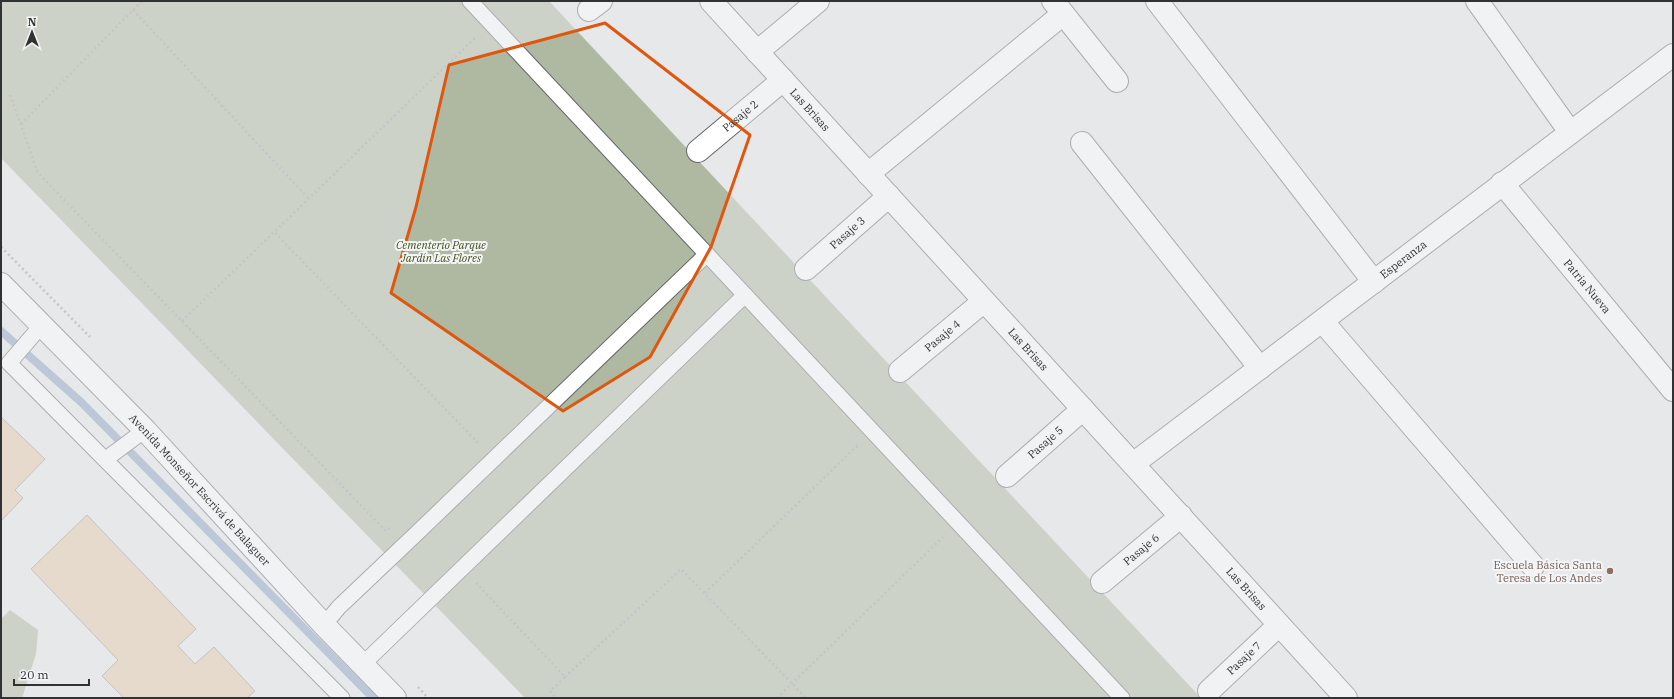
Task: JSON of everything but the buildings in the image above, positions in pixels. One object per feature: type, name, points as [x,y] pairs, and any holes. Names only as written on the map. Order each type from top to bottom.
[{"type":"street","name":"Las Brisas","points":[[711,1],[1346,698]]},
{"type":"street","points":[[757,52],[818,1]]},
{"type":"street","points":[[1158,1],[1374,282]]},
{"type":"street","points":[[1477,1],[1570,132]]},
{"type":"street","points":[[868,174],[1058,8],[1117,81]]},
{"type":"street","name":"Esperanza","points":[[1133,464],[1323,322],[1502,183],[1673,55]]},
{"type":"street","name":"Pasaje 2","points":[[698,151],[782,80]]},
{"type":"street","points":[[1082,143],[1260,368]]},
{"type":"street","name":"Patria Nueva","points":[[1502,183],[1673,390]]},
{"type":"street","name":"Pasaje 3","points":[[806,269],[889,196]]},
{"type":"street","name":"Avenida Monseñor Escrivá de Balaguer","points":[[1,284],[145,430],[324,625],[395,698]]},
{"type":"street","name":"Pasaje 4","points":[[900,370],[984,301]]},
{"type":"street","points":[[1323,322],[1533,566]]},
{"type":"street","name":"Pasaje 5","points":[[1007,476],[1083,410]]},
{"type":"street","name":"Pasaje 6","points":[[1102,582],[1181,516]]},
{"type":"street","name":"Pasaje 7","points":[[1209,691],[1279,625]]},
{"type":"lane","points":[[470,1],[1122,698]]},
{"type":"lane","points":[[324,625],[339,607],[707,254]]},
{"type":"lane","points":[[362,665],[745,295]]},
{"type":"lane","points":[[41,326],[9,363],[342,698]]},
{"type":"lane","points":[[106,459],[145,430]]},
{"type":"path","points":[[21,124],[142,1]]},
{"type":"path","points":[[133,10],[309,199]]},
{"type":"path","points":[[182,321],[490,22]]},
{"type":"path","points":[[10,95],[38,172],[386,531],[391,527]]},
{"type":"path","points":[[274,233],[494,459]]},
{"type":"path","points":[[705,593],[873,431]]},
{"type":"path","points":[[777,698],[958,522]]},
{"type":"path","points":[[462,568],[565,677]]},
{"type":"path","points":[[556,698],[550,691],[681,569],[806,698]]},
{"type":"highlighted area","points":[[605,23],[750,135],[711,247],[650,357],[563,411],[391,293],[416,207],[449,65]]},
{"type":"green space","name":"Cementerio Parque Jardín Las Flores","points":[[1,1],[549,1],[1201,698],[525,698],[1,158]]},
{"type":"green space","points":[[10,610],[38,630],[36,654],[22,698],[1,698],[1,619]]},
{"type":"waterway","points":[[1,331],[81,402],[373,698]]},
{"type":"place","name":"Escuela Básica Santa Teresa de Los Andes","points":[[1610,571]]}]
